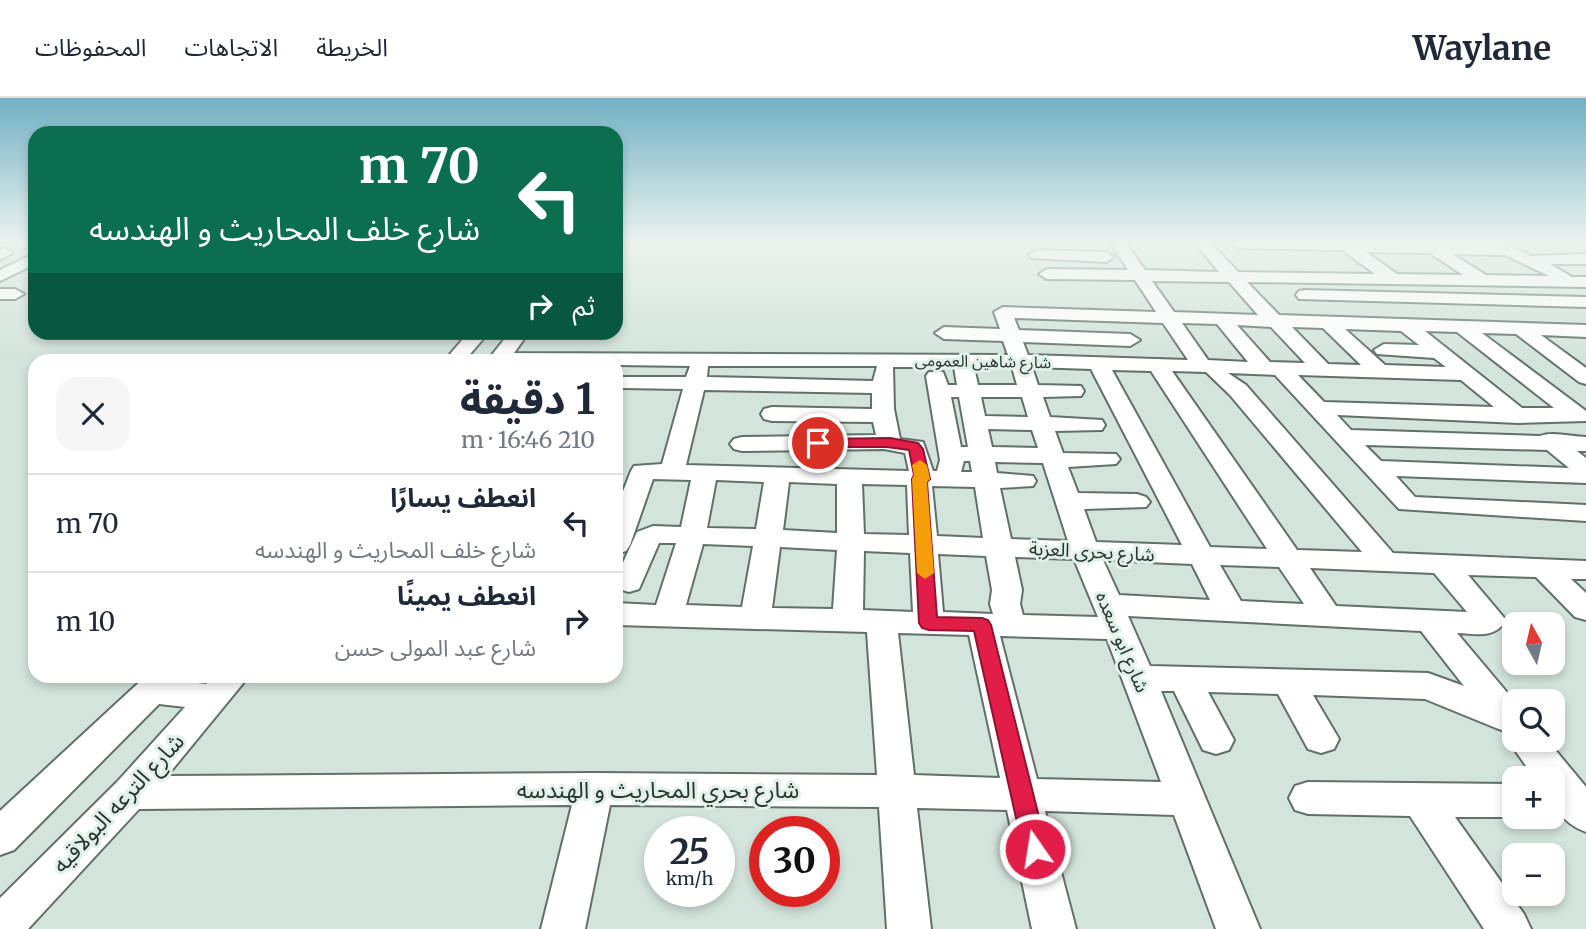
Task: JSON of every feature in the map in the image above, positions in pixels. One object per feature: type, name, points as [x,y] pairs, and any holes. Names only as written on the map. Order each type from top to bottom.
[{"type":"street","points":[[1049,282],[1072,338],[1091,363],[1203,556],[1231,611]]},
{"type":"street","points":[[1011,332],[1057,299],[1113,282]]},
{"type":"street","points":[[1144,282],[1206,366],[1238,390],[1385,562]]},
{"type":"street","points":[[1237,282],[1276,322],[1385,409]]},
{"type":"street","points":[[1335,282],[1345,296],[1380,325]]},
{"type":"street","points":[[1396,282],[1462,327],[1549,394],[1583,409]]},
{"type":"street","points":[[1485,282],[1513,300],[1586,358]]},
{"type":"street","points":[[1526,282],[1582,284]]},
{"type":"street","points":[[1057,299],[1151,292],[1586,302]]},
{"type":"street","points":[[1057,299],[1116,316],[1586,331]]},
{"type":"street","points":[[1116,316],[1130,340],[1150,364],[1288,558],[1326,616]]},
{"type":"street","points":[[1223,320],[1271,368],[1317,408],[1408,504],[1574,512]]},
{"type":"street","points":[[1328,323],[1379,371]]},
{"type":"street","points":[[940,325],[1072,338],[1130,340]]},
{"type":"street","points":[[1407,326],[1586,470]]},
{"type":"street","points":[[1521,329],[1586,378]]},
{"type":"street","name":"شارع شاهين العمومى","points":[[623,376],[701,359],[963,360],[1011,332],[1091,363],[1467,374]]},
{"type":"street","name":"شارع ابو سعده","points":[[1011,332],[1085,551],[1139,678],[1238,929]]},
{"type":"street","points":[[460,354],[473,340]]},
{"type":"street","points":[[503,354],[514,340]]},
{"type":"street","points":[[1384,350],[1439,352]]},
{"type":"street","points":[[623,526],[643,471],[669,456],[701,359]]},
{"type":"street","points":[[770,444],[776,359]]},
{"type":"street","points":[[877,360],[885,369],[882,387],[890,442]]},
{"type":"street","points":[[930,479],[952,466],[933,360]]},
{"type":"street","points":[[963,360],[1007,590],[1006,610],[996,625],[1022,795],[1054,929]]},
{"type":"street","points":[[1405,372],[1451,411]]},
{"type":"street","points":[[623,377],[773,387],[882,387]]},
{"type":"street","points":[[940,391],[1073,391]]},
{"type":"street","points":[[1489,392],[1549,394]]},
{"type":"street","points":[[1317,408],[1516,413],[1583,409]]},
{"type":"street","points":[[772,414],[886,416]]},
{"type":"street","points":[[974,422],[1094,425]]},
{"type":"street","points":[[1344,437],[1586,444]]},
{"type":"street","points":[[1482,441],[1518,473],[1574,512]]},
{"type":"street","points":[[742,444],[890,442],[915,447],[930,479],[923,544],[929,623]]},
{"type":"street","points":[[951,453],[1108,460]]},
{"type":"street","points":[[669,456],[705,473],[1024,481]]},
{"type":"street","points":[[1373,468],[1586,475]]},
{"type":"street","points":[[668,616],[692,536],[705,473]]},
{"type":"street","points":[[755,619],[778,475]]},
{"type":"street","points":[[849,477],[851,540],[897,791],[909,929]]},
{"type":"street","points":[[1068,501],[1137,502]]},
{"type":"street","name":"شارع بحرى العزبة","points":[[623,580],[649,536],[851,540],[1586,570]]},
{"type":"street","points":[[623,613],[996,625],[1231,611],[1486,624],[1491,620],[1442,564]]},
{"type":"street","points":[[1543,568],[1586,610]]},
{"type":"street","points":[[1430,621],[1502,711]]},
{"type":"street","points":[[1139,678],[1428,685],[1502,721]]},
{"type":"street","points":[[1185,680],[1216,740]]},
{"type":"street","points":[[1288,682],[1321,739]]},
{"type":"street","points":[[0,837],[160,683],[224,687]]},
{"type":"street","name":"شارع الترعه البولاقيه","points":[[0,928],[130,793],[224,687]]},
{"type":"street","points":[[1534,752],[1575,805]]},
{"type":"street","points":[[563,929],[594,789]]},
{"type":"street","name":"شارع بحري المحاريث و الهندسه","points":[[130,793],[594,789],[897,791],[1187,799]]},
{"type":"street","points":[[1308,798],[1502,801]]},
{"type":"street","points":[[1421,800],[1509,929]]},
{"type":"slow traffic","points":[[920,465],[923,479],[919,479],[925,573]]},
{"type":"route","points":[[818,443],[890,442],[898,446],[913,446],[916,449],[923,479],[919,479],[929,623],[982,625],[1035,849]]}]
